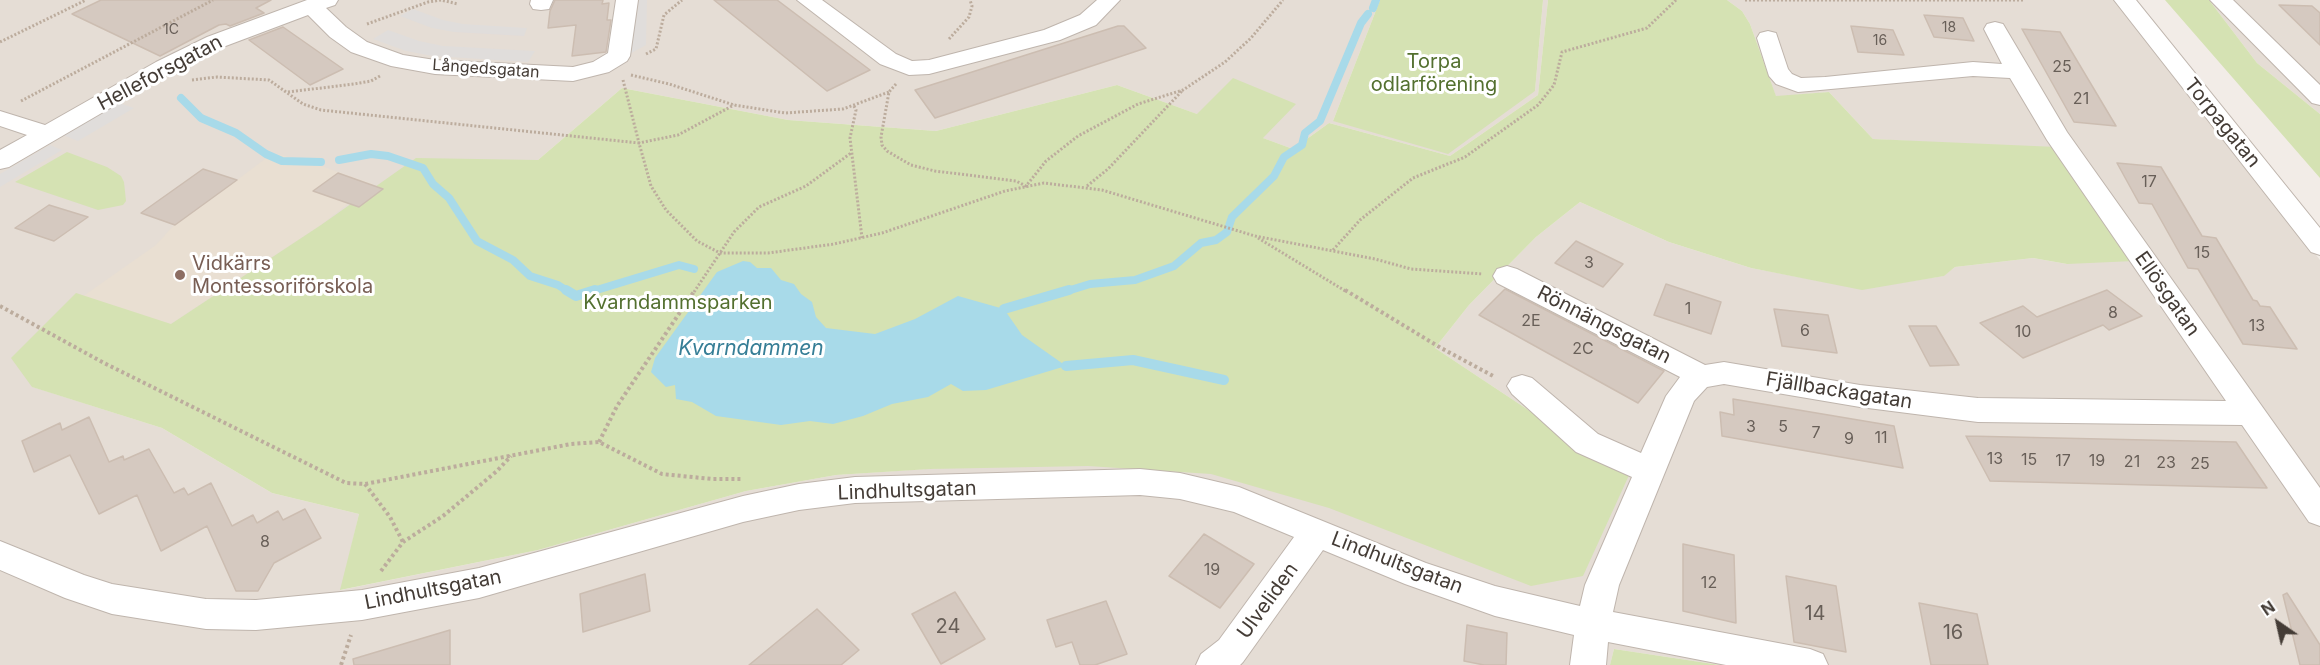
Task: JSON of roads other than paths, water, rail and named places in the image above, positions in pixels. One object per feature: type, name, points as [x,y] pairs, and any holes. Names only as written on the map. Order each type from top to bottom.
[{"type":"street","name":"Långedsgatan","points":[[319,3],[338,32],[359,47],[399,61],[435,67],[514,72],[585,72],[601,67],[619,56],[627,0]]},
{"type":"street","points":[[808,0],[888,59],[909,68],[929,67],[1052,35],[1088,20],[1110,0]]},
{"type":"street","name":"Torpagatan","points":[[2125,0],[2320,246]]},
{"type":"street","points":[[2221,0],[2320,98]]},
{"type":"street","name":"Helleforsgatan","points":[[0,161],[148,75],[215,42],[319,3]]},
{"type":"street","name":"Ellösgatan","points":[[1995,29],[2056,135],[2320,513]]},
{"type":"street","points":[[1768,38],[1777,71],[1784,79],[1798,85],[1973,69],[2018,72]]},
{"type":"street","points":[[2282,60],[2302,61],[2320,68]]},
{"type":"street","points":[[9,110],[46,133]]},
{"type":"street","name":"Rönnängsgatan","points":[[1507,276],[1689,368],[1700,377]]},
{"type":"street","name":"Fjällbackagatan","points":[[1700,377],[1724,373],[1860,396],[1978,411],[2250,413]]},
{"type":"street","points":[[1588,665],[1593,624],[1602,585],[1681,396],[1692,382],[1700,377]]},
{"type":"street","points":[[1522,386],[1587,444],[1650,471]]},
{"type":"street","name":"Lindhultsgatan","points":[[0,555],[76,588],[112,599],[206,614],[256,615],[362,605],[479,583],[743,509],[799,497],[855,490],[1150,483],[1180,486],[1239,500],[1417,574],[1495,601],[1593,624],[1810,665]]},
{"type":"street","name":"Ulveliden","points":[[1214,665],[1231,651],[1317,532]]},
{"type":"water","name":"Kvarndammen","points":[[743,261],[750,262],[757,268],[771,268],[781,280],[794,284],[801,294],[812,302],[816,317],[826,328],[875,334],[915,319],[958,296],[1004,309],[1022,335],[1066,366],[986,390],[963,391],[951,384],[928,397],[892,404],[863,416],[833,424],[810,421],[781,425],[716,416],[692,402],[676,399],[675,385],[666,387],[651,372],[655,358],[717,272]]},
{"type":"waterway","points":[[1373,8],[1376,0]]},
{"type":"waterway","points":[[1064,292],[1090,284],[1135,280],[1174,266],[1201,243],[1216,240],[1227,232],[1232,217],[1274,176],[1284,157],[1302,145],[1305,133],[1320,121],[1361,23],[1368,14]]},
{"type":"waterway","points":[[181,98],[201,118],[236,133],[266,154],[282,161],[321,162]]},
{"type":"waterway","points":[[339,160],[371,154],[388,156],[423,168],[433,184],[449,198],[477,241],[513,260],[530,276],[558,285],[569,292]]},
{"type":"waterway","points":[[590,292],[679,265],[694,269]]},
{"type":"waterway","points":[[566,290],[576,296],[595,290]]},
{"type":"waterway","points":[[1004,309],[1069,290]]},
{"type":"waterway","points":[[1066,366],[1133,360],[1224,380]]},
{"type":"place","name":"Vidkärrs Montessoriförskola","points":[[180,275]]},
{"type":"park label","name":"Torpa odlarförening","points":[[1434,74]]},
{"type":"park label","name":"Kvarndammsparken","points":[[678,303]]}]
